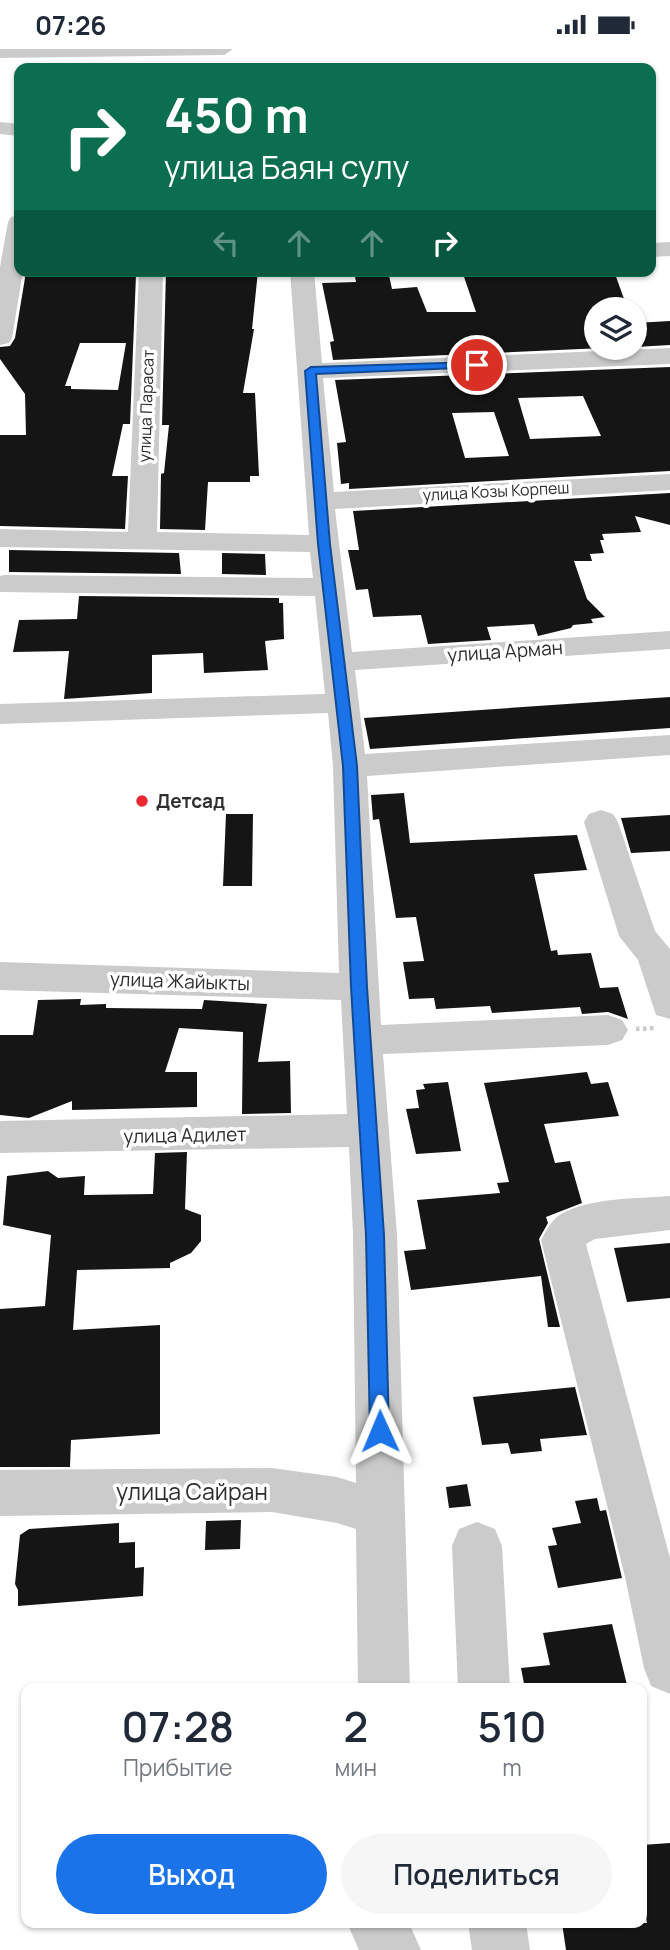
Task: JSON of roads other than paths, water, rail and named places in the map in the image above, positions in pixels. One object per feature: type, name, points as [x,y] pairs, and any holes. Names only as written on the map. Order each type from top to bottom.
[{"type":"street","points":[[1,52],[149,56],[224,49]]},
{"type":"street","points":[[0,338],[14,253]]},
{"type":"street","name":"улица Парасат","points":[[142,541],[151,277]]},
{"type":"street","points":[[303,277],[323,501],[324,544],[350,766],[359,987],[375,1235],[384,1683]]},
{"type":"street","points":[[311,371],[670,356]]},
{"type":"street","name":"улица Козы Корпеш","points":[[323,501],[670,482]]},
{"type":"street","points":[[0,538],[324,544]]},
{"type":"street","points":[[4,584],[329,587]]},
{"type":"street","name":"улица Арман","points":[[339,661],[670,640]]},
{"type":"street","points":[[0,714],[343,703]]},
{"type":"street","points":[[350,766],[670,745]]},
{"type":"street","points":[[601,822],[638,936],[655,956],[670,1005]]},
{"type":"street","name":"улица Жайыкты","points":[[0,976],[359,987]]},
{"type":"street","points":[[363,1040],[608,1030]]},
{"type":"street","name":"улица Адилет","points":[[0,1137],[369,1130]]},
{"type":"street","points":[[670,1213],[595,1221],[575,1227],[563,1240],[650,1577],[670,1668]]},
{"type":"street","name":"улица Сайран","points":[[0,1493],[272,1490],[337,1500],[382,1515]]},
{"type":"street","points":[[477,1546],[484,1683]]},
{"type":"street","points":[[366,1950],[369,1928]]},
{"type":"street","points":[[379,1928],[392,1950]]},
{"type":"street","points":[[498,1928],[500,1950]]},
{"type":"place","name":"Детсад","points":[[142,801]]}]
